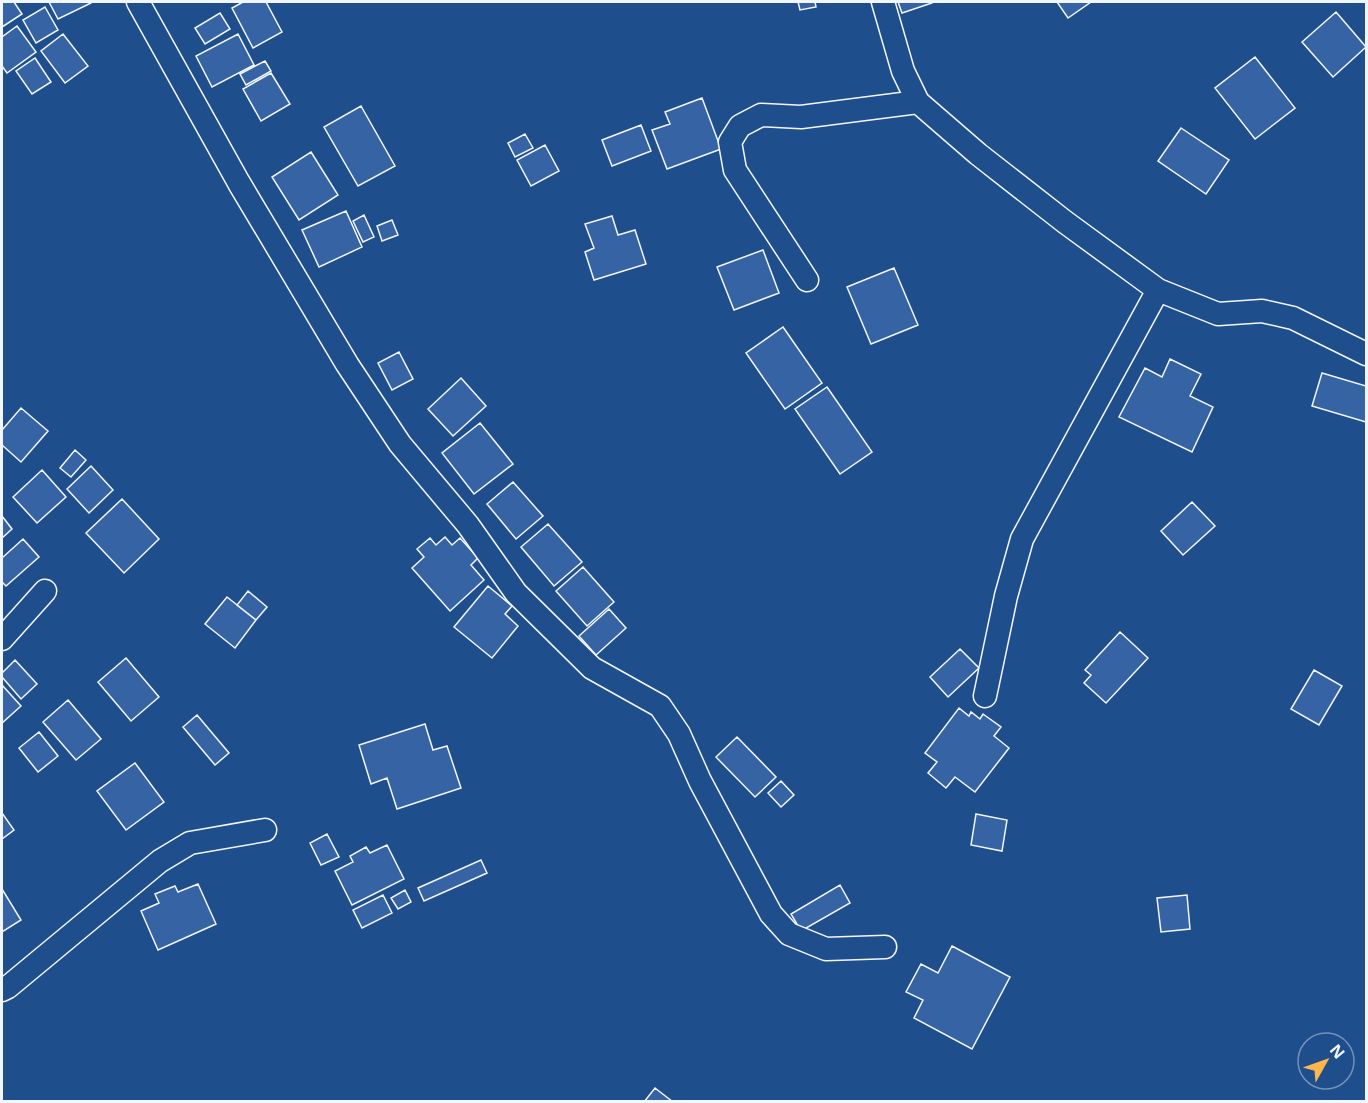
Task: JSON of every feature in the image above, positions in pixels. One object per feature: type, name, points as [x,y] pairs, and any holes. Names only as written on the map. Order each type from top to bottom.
[{"type":"street","points":[[138,2],[238,183],[347,364],[400,444],[468,525],[516,593],[591,668],[660,706],[679,734],[700,781],[771,914],[789,934],[826,949],[885,947]]},
{"type":"street","points":[[883,2],[903,71],[918,102],[978,154],[1065,222],[1158,290],[1218,314],[1262,311],[1293,318],[1366,354]]},
{"type":"street","points":[[807,280],[735,170],[730,142],[740,126],[761,115],[801,117],[918,102]]},
{"type":"street","points":[[985,696],[1006,596],[1022,539],[1158,290]]},
{"type":"street","points":[[2,639],[45,591]]},
{"type":"street","points":[[2,990],[160,861],[190,843],[265,830]]},
{"type":"building","points":[[2,2],[14,2],[22,14],[2,27]]},
{"type":"building","points":[[49,2],[91,2],[91,3],[58,19]]},
{"type":"building","points":[[243,2],[266,2],[282,32],[253,48],[232,8]]},
{"type":"building","points":[[798,2],[815,2],[816,7],[800,10]]},
{"type":"building","points":[[898,2],[932,2],[932,3],[902,13]]},
{"type":"building","points":[[1057,2],[1091,2],[1068,18]]},
{"type":"building","points":[[45,7],[58,30],[36,43],[23,20]]},
{"type":"building","points":[[1336,12],[1366,47],[1333,77],[1302,42]]},
{"type":"building","points":[[220,13],[230,29],[205,44],[195,28]]},
{"type":"building","points":[[17,26],[36,52],[7,73],[2,66],[2,37]]},
{"type":"building","points":[[63,34],[88,66],[65,83],[41,51]]},
{"type":"building","points":[[238,34],[254,65],[212,87],[196,56]]},
{"type":"building","points":[[1255,57],[1295,108],[1255,139],[1215,88]]},
{"type":"building","points":[[35,58],[51,82],[32,94],[16,71]]},
{"type":"building","points":[[265,61],[271,71],[246,85],[240,74]]},
{"type":"building","points":[[271,73],[290,104],[261,121],[243,89]]},
{"type":"building","points":[[702,98],[721,149],[667,169],[652,130],[670,124],[665,112]]},
{"type":"building","points":[[361,106],[395,166],[358,186],[324,127]]},
{"type":"building","points":[[641,125],[651,151],[612,166],[602,140]]},
{"type":"building","points":[[1181,128],[1229,160],[1206,194],[1158,161]]},
{"type":"building","points":[[525,134],[533,148],[515,157],[508,143]]},
{"type":"building","points":[[545,145],[559,171],[531,186],[517,160]]},
{"type":"building","points":[[311,152],[338,195],[299,220],[272,177]]},
{"type":"building","points":[[346,211],[362,247],[319,267],[302,230]]},
{"type":"building","points":[[364,215],[374,237],[363,242],[353,221]]},
{"type":"building","points":[[612,216],[618,235],[635,230],[646,264],[594,280],[585,252],[594,248],[585,224]]},
{"type":"building","points":[[392,220],[398,235],[382,241],[377,226]]},
{"type":"building","points":[[763,250],[779,293],[734,310],[717,267]]},
{"type":"building","points":[[894,268],[918,325],[871,344],[847,287]]},
{"type":"building","points":[[783,327],[822,383],[785,409],[746,353]]},
{"type":"building","points":[[399,352],[413,379],[392,390],[378,363]]},
{"type":"building","points":[[1170,359],[1201,374],[1190,396],[1213,407],[1192,452],[1119,417],[1145,368],[1162,377]]},
{"type":"building","points":[[1322,373],[1366,386],[1366,422],[1312,406]]},
{"type":"building","points":[[461,378],[486,406],[453,436],[428,409]]},
{"type":"building","points":[[827,387],[872,452],[840,474],[795,409]]},
{"type":"building","points":[[21,408],[48,431],[21,462],[2,445],[2,430]]},
{"type":"building","points":[[480,423],[513,464],[474,494],[442,453]]},
{"type":"building","points":[[75,450],[86,460],[71,477],[60,468]]},
{"type":"building","points":[[91,466],[113,490],[89,513],[67,489]]},
{"type":"building","points":[[42,470],[66,497],[37,523],[13,497]]},
{"type":"building","points":[[513,482],[543,516],[516,539],[487,504]]},
{"type":"building","points":[[122,499],[159,539],[124,573],[86,533]]},
{"type":"building","points":[[1192,502],[1215,526],[1183,555],[1161,531]]},
{"type":"building","points":[[2,516],[12,529],[2,538]]},
{"type":"building","points":[[548,524],[582,562],[554,586],[521,547]]},
{"type":"building","points":[[445,537],[452,545],[460,538],[478,558],[471,565],[484,580],[450,611],[412,568],[424,557],[417,549],[430,538],[436,545]]},
{"type":"building","points":[[23,539],[39,557],[6,586],[2,582],[2,558]]},
{"type":"building","points":[[583,567],[614,602],[587,626],[556,591]]},
{"type":"building","points":[[488,586],[512,606],[505,614],[518,626],[492,658],[454,627]]},
{"type":"building","points":[[248,591],[267,607],[256,620],[237,605]]},
{"type":"building","points":[[227,597],[256,620],[235,648],[205,624]]},
{"type":"building","points":[[609,609],[626,628],[596,655],[579,636]]},
{"type":"building","points":[[1120,632],[1148,658],[1106,703],[1084,683],[1091,675],[1085,670]]},
{"type":"building","points":[[960,649],[979,668],[948,697],[930,677]]},
{"type":"building","points":[[126,658],[159,697],[131,721],[98,682]]},
{"type":"building","points":[[15,660],[37,684],[21,699],[2,677],[2,673]]},
{"type":"building","points":[[1314,670],[1342,686],[1319,725],[1291,709]]},
{"type":"building","points":[[2,685],[21,706],[2,723]]},
{"type":"building","points":[[68,700],[101,739],[76,760],[43,722]]},
{"type":"building","points":[[959,708],[969,716],[971,712],[980,719],[983,714],[1001,727],[994,736],[1009,748],[975,792],[955,777],[946,788],[928,773],[937,762],[925,753]]},
{"type":"building","points":[[197,715],[229,753],[215,765],[183,727]]},
{"type":"building","points":[[425,724],[433,750],[447,746],[461,788],[397,809],[387,778],[371,784],[359,745]]},
{"type":"building","points":[[39,732],[58,756],[38,772],[19,748]]},
{"type":"building","points":[[737,737],[776,777],[755,797],[716,757]]},
{"type":"building","points":[[135,763],[164,802],[126,830],[97,791]]},
{"type":"building","points":[[781,781],[794,795],[781,807],[768,793]]},
{"type":"building","points":[[2,813],[14,830],[2,839]]},
{"type":"building","points":[[976,814],[1007,820],[1002,851],[971,845]]},
{"type":"building","points":[[327,834],[339,857],[321,865],[310,843]]},
{"type":"building","points":[[387,845],[404,879],[352,905],[335,871],[353,862],[350,856],[366,847],[370,853]]},
{"type":"building","points":[[481,860],[487,873],[424,901],[418,888]]},
{"type":"building","points":[[198,884],[216,924],[158,950],[141,911],[159,903],[155,894],[175,886],[178,892]]},
{"type":"building","points":[[840,885],[850,903],[801,931],[791,914]]},
{"type":"building","points":[[2,889],[21,920],[2,932]]},
{"type":"building","points":[[405,890],[411,902],[398,909],[391,898]]},
{"type":"building","points":[[383,895],[392,913],[362,928],[353,910]]},
{"type":"building","points":[[1187,895],[1190,929],[1161,932],[1157,898]]},
{"type":"building","points":[[952,946],[1010,977],[972,1049],[914,1018],[923,1000],[906,992],[921,964],[938,973]]},
{"type":"building","points":[[655,1088],[673,1102],[644,1102]]}]
